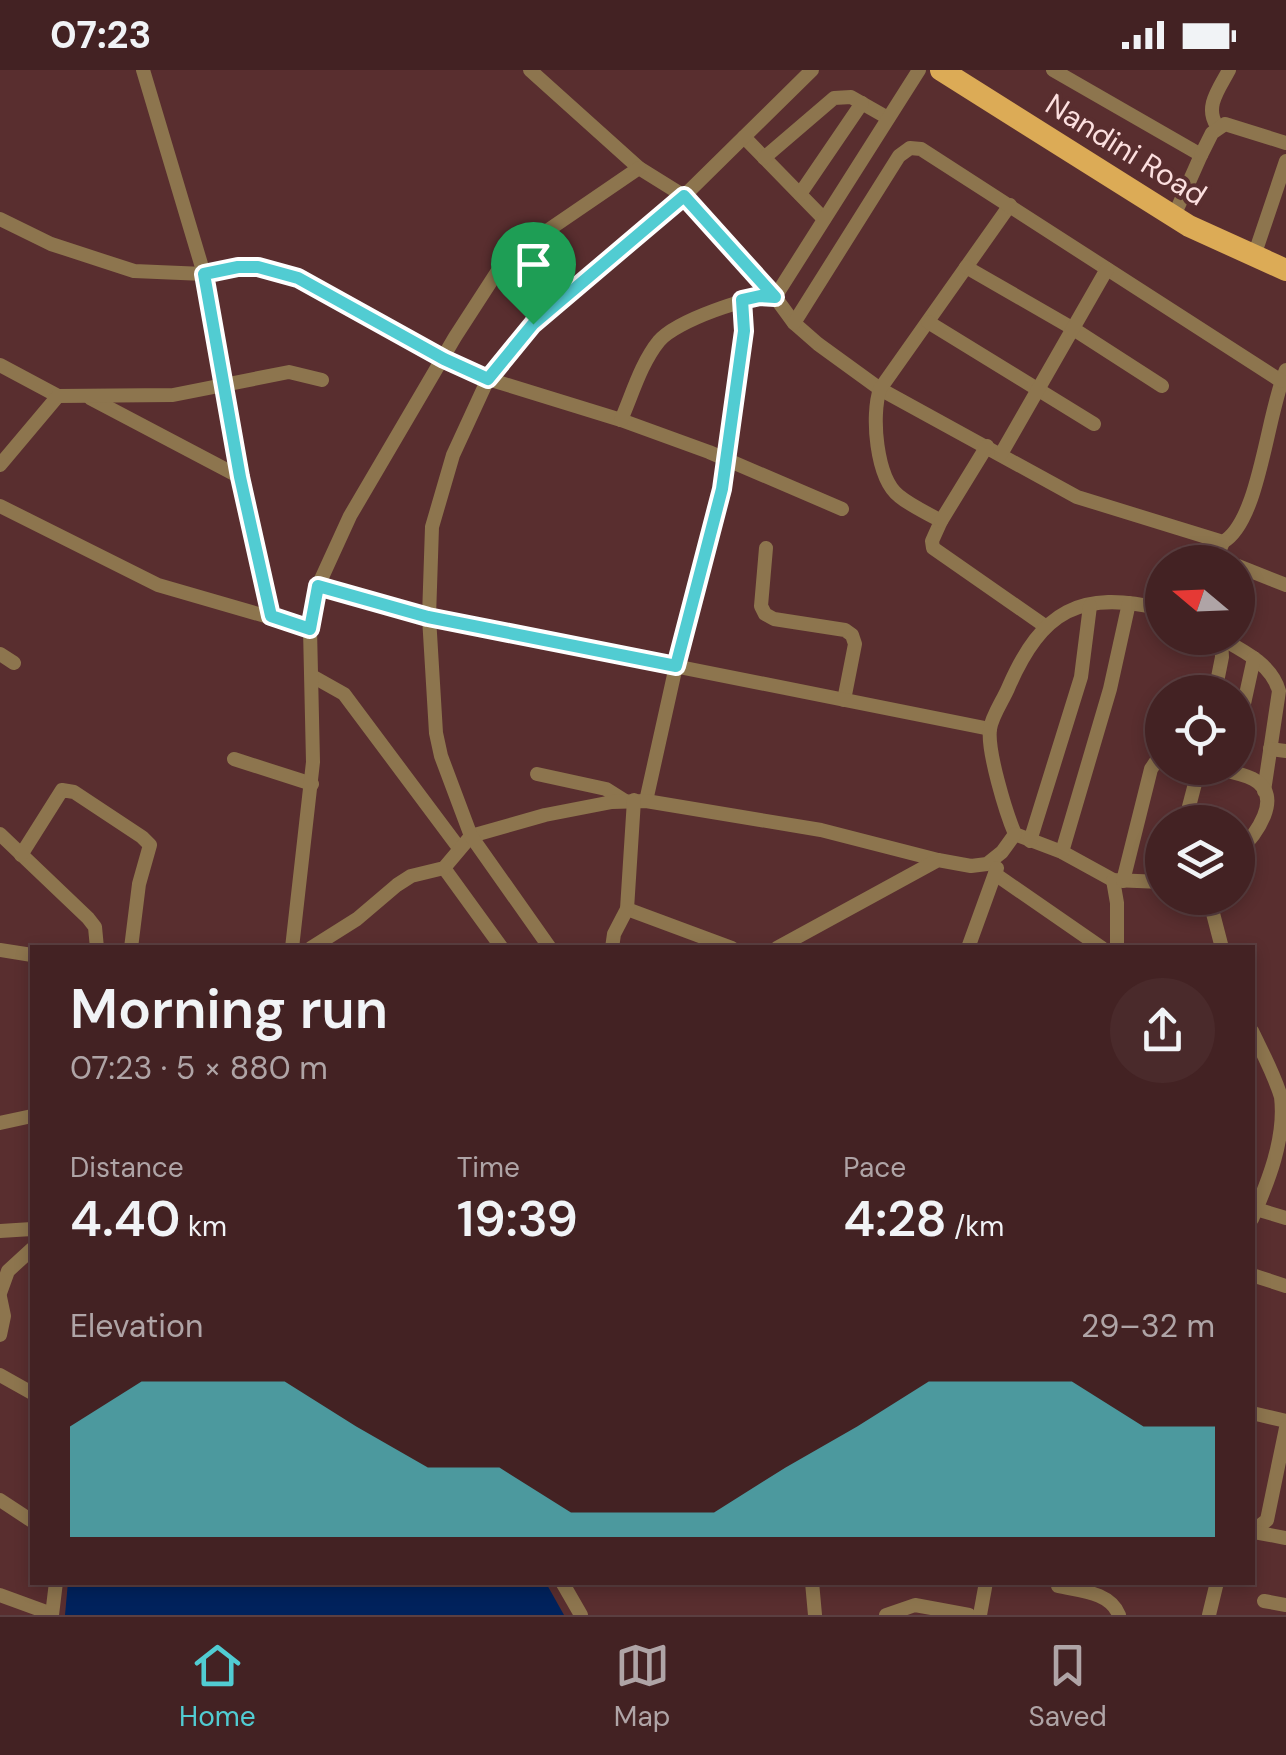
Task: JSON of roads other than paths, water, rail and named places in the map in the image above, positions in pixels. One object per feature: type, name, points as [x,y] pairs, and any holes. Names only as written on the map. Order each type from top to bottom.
[{"type":"main road","name":"Nandini Road","points":[[942,70],[975,79],[1174,216],[1286,270]]},
{"type":"street","points":[[143,70],[204,274],[240,477],[271,616]]},
{"type":"street","points":[[530,70],[638,168],[684,196],[794,323],[818,344],[880,389],[1094,504],[1222,542],[1235,535],[1248,508],[1284,376],[1107,269],[922,149],[910,148],[899,156],[794,323]]},
{"type":"street","points":[[548,945],[472,836],[436,733],[428,617],[432,527],[452,455],[488,379],[533,324],[684,196],[812,70]]},
{"type":"street","points":[[775,297],[919,70]]},
{"type":"street","points":[[1053,70],[1201,156]]},
{"type":"street","points":[[1218,126],[1210,114],[1211,106],[1229,70]]},
{"type":"street","points":[[764,158],[834,98],[851,97],[888,118]]},
{"type":"street","points":[[800,194],[862,104]]},
{"type":"street","points":[[1174,216],[1218,126],[1224,124],[1286,143]]},
{"type":"street","points":[[744,137],[824,220]]},
{"type":"street","points":[[1254,256],[1286,161]]},
{"type":"street","points":[[292,945],[312,784],[310,629],[318,586],[350,516],[499,269],[519,250],[638,168]]},
{"type":"street","points":[[941,521],[888,485],[876,430],[876,402],[880,389],[1010,205]]},
{"type":"street","points":[[0,219],[79,255],[134,272],[204,274],[258,267],[298,278],[488,379],[622,420],[725,458],[842,509]]},
{"type":"street","points":[[966,267],[1162,386]]},
{"type":"street","points":[[1045,626],[933,548],[934,535],[1038,390],[1107,269]]},
{"type":"street","points":[[622,420],[658,342],[669,332],[742,300],[775,297]]},
{"type":"street","points":[[612,945],[626,908],[635,800],[715,523],[744,331],[742,300]]},
{"type":"street","points":[[928,322],[1094,424]]},
{"type":"street","points":[[0,365],[58,396],[89,398],[173,396],[288,372],[322,380]]},
{"type":"street","points":[[0,465],[58,396]]},
{"type":"street","points":[[89,398],[240,477]]},
{"type":"street","points":[[0,506],[158,584],[310,629]]},
{"type":"street","points":[[766,548],[762,606],[765,614],[774,619],[845,630],[852,635],[855,644],[844,700]]},
{"type":"street","points":[[1255,572],[1286,584]]},
{"type":"street","points":[[318,586],[428,617],[990,729]]},
{"type":"street","points":[[1062,852],[1110,689],[1129,603]]},
{"type":"street","points":[[1030,842],[1081,678],[1090,606]]},
{"type":"street","points":[[1145,606],[1090,606],[1054,617],[1024,653],[990,729],[1006,812],[1015,834],[1118,880],[1145,881]]},
{"type":"street","points":[[0,654],[14,663]]},
{"type":"street","points":[[1249,655],[1276,680],[1279,691],[1278,750],[1264,791]]},
{"type":"street","points":[[1250,675],[1254,658]]},
{"type":"street","points":[[312,676],[344,694],[459,848]]},
{"type":"street","points":[[234,759],[312,784]]},
{"type":"street","points":[[537,774],[606,789],[635,800],[822,830],[972,866],[987,864],[1015,834]]},
{"type":"street","points":[[1255,780],[1264,791],[1268,810],[1255,836]]},
{"type":"street","points":[[1117,945],[1118,880],[1147,785]]},
{"type":"street","points":[[21,855],[62,790],[74,792],[142,837],[150,845],[150,853],[138,884],[131,945]]},
{"type":"street","points":[[316,945],[356,920],[396,885],[411,876],[444,868],[472,836],[545,816],[635,800]]},
{"type":"street","points":[[1268,810],[1286,803]]},
{"type":"street","points":[[0,834],[88,918],[95,927],[96,945]]},
{"type":"street","points":[[969,945],[1002,852]]},
{"type":"street","points":[[782,945],[938,860]]},
{"type":"street","points":[[444,868],[500,945]]},
{"type":"street","points":[[995,874],[1098,945]]},
{"type":"street","points":[[626,908],[724,945]]},
{"type":"street","points":[[1213,915],[1221,945]]},
{"type":"street","points":[[0,950],[30,956]]},
{"type":"street","points":[[1255,1038],[1282,1098],[1285,1123],[1280,1149],[1255,1212]]},
{"type":"street","points":[[0,1123],[30,1116]]},
{"type":"street","points":[[1255,1214],[1286,1218]]},
{"type":"street","points":[[0,1231],[30,1229]]},
{"type":"street","points":[[0,1334],[4,1316],[0,1295],[8,1271],[30,1251]]},
{"type":"street","points":[[1255,1276],[1286,1286]]},
{"type":"street","points":[[0,1375],[30,1392]]},
{"type":"street","points":[[1255,1414],[1286,1424],[1280,1490],[1267,1520],[1255,1530]]},
{"type":"street","points":[[0,1500],[30,1520]]},
{"type":"street","points":[[1255,1532],[1286,1538]]},
{"type":"street","points":[[0,1596],[52,1614],[56,1585]]},
{"type":"street","points":[[564,1585],[581,1615]]},
{"type":"street","points":[[812,1585],[815,1615]]},
{"type":"street","points":[[980,1615],[985,1585]]},
{"type":"street","points":[[1209,1615],[1216,1585]]},
{"type":"street","points":[[1058,1586],[1103,1597],[1112,1602],[1119,1615]]},
{"type":"street","points":[[1264,1601],[1286,1605]]},
{"type":"street","points":[[886,1615],[915,1605],[969,1615]]},
{"type":"water","points":[[68,1585],[547,1585],[564,1615],[65,1615]]}]
